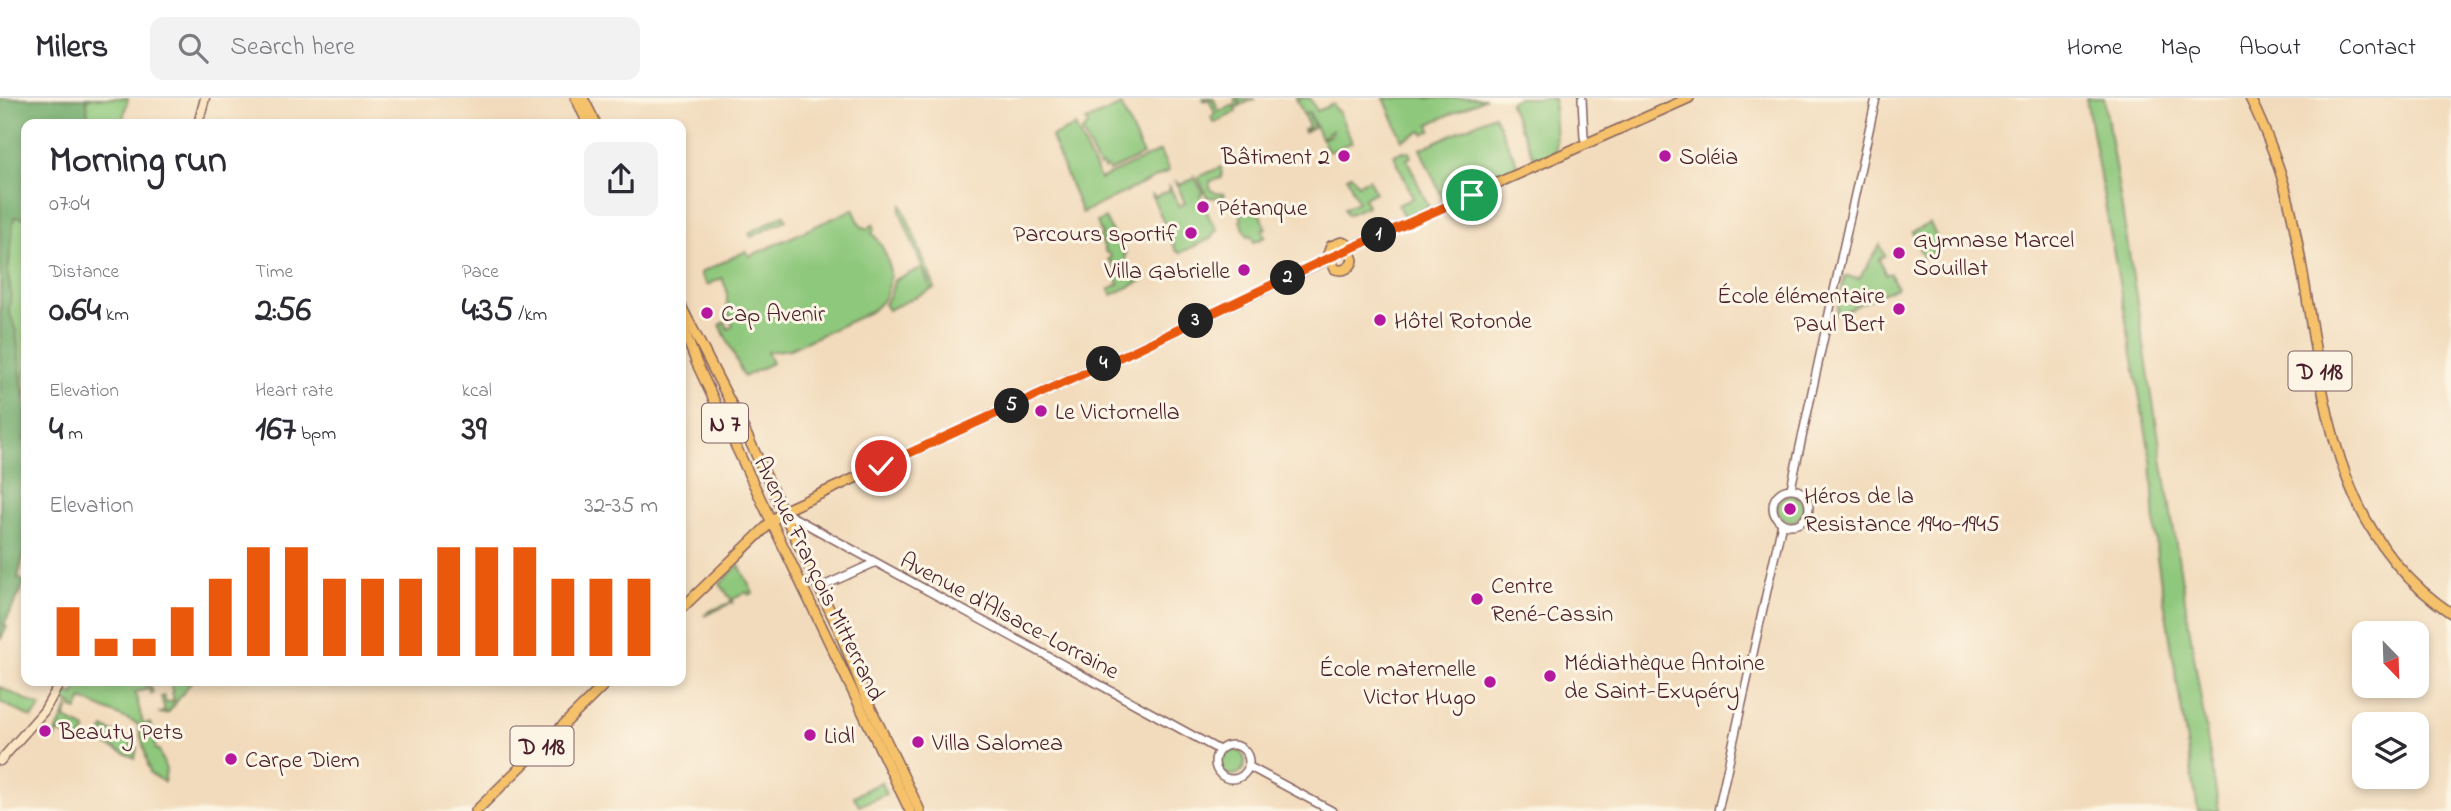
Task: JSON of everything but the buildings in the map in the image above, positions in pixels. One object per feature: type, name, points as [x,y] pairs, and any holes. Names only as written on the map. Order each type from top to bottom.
[{"type":"main road","points":[[199,119],[205,98]]},
{"type":"main road","points":[[576,98],[586,119]]},
{"type":"main road","points":[[583,98],[594,119]]},
{"type":"main road","points":[[1350,251],[1689,98]]},
{"type":"main road","name":"D 118","points":[[2250,98],[2276,160],[2291,210],[2328,414],[2337,455],[2345,476],[2365,519],[2387,550],[2425,592],[2451,613]]},
{"type":"main road","points":[[1336,243],[1345,243],[1350,251],[1352,264],[1345,270],[1335,269],[1328,250],[1336,243]]},
{"type":"main road","points":[[686,603],[783,511],[1331,260]]},
{"type":"main road","name":"Avenue François Mitterrand","points":[[686,315],[717,372],[783,511],[862,683],[866,698],[920,811]]},
{"type":"main road","name":"Avenue François Mitterrand","points":[[686,336],[771,522],[910,811]]},
{"type":"main road","points":[[0,761],[44,711],[58,686]]},
{"type":"main road","name":"D 118","points":[[476,811],[603,686]]},
{"type":"street","points":[[1582,98],[1584,137],[1587,144]]},
{"type":"street","points":[[1791,488],[1876,98]]},
{"type":"street","points":[[1791,488],[1801,492],[1805,496],[1809,511],[1801,522],[1790,525],[1782,523],[1775,516],[1773,505],[1780,492],[1791,488]]},
{"type":"street","name":"Avenue d'Alsace-Lorraine","points":[[783,511],[1219,750]]},
{"type":"street","points":[[1718,811],[1782,523]]},
{"type":"street","points":[[819,588],[874,563]]},
{"type":"street","points":[[1227,745],[1239,746],[1247,754],[1248,766],[1240,777],[1232,779],[1218,772],[1215,763],[1219,750],[1227,745]]},
{"type":"street","points":[[1248,766],[1332,811]]},
{"type":"green space","points":[[0,98],[128,98],[123,119],[21,119],[21,566],[18,578],[21,580],[21,590],[4,625],[7,627],[0,640]]},
{"type":"green space","points":[[0,98],[87,98],[88,119],[21,119],[21,218],[14,217],[8,273],[11,294],[9,310],[16,331],[21,374],[21,566],[18,578],[21,580],[21,590],[4,625],[7,627],[0,640]]},
{"type":"green space","points":[[1203,98],[1213,98],[1219,111],[1235,105],[1235,98],[1255,99],[1241,105],[1238,100],[1240,106],[1235,108],[1236,112],[1214,123],[1211,117],[1215,113],[1209,99],[1204,101]]},
{"type":"green space","points":[[1296,98],[1310,98],[1317,111],[1333,104],[1352,142],[1329,152],[1322,139],[1331,135],[1333,130],[1321,138],[1309,112],[1306,114],[1309,114],[1314,127],[1304,132],[1303,130],[1309,127]]},
{"type":"green space","points":[[1384,98],[1486,98],[1429,124],[1431,130],[1424,134],[1422,131],[1402,140]]},
{"type":"green space","points":[[1518,98],[1554,98],[1556,151],[1539,159],[1534,157],[1510,105],[1510,102]]},
{"type":"green space","points":[[2086,98],[2104,98],[2219,811],[2198,811],[2157,558],[2151,460]]},
{"type":"green space","points":[[1121,105],[1143,155],[1109,171],[1102,165],[1099,167],[1082,132],[1088,125],[1086,121]]},
{"type":"green space","points":[[1494,115],[1518,166],[1444,201],[1420,149]]},
{"type":"green space","points":[[1075,126],[1100,179],[1160,151],[1169,171],[1082,213],[1051,137]]},
{"type":"green space","points":[[1403,151],[1409,152],[1411,157],[1407,159],[1429,208],[1408,215],[1405,219],[1398,205],[1413,198],[1394,155]]},
{"type":"green space","points":[[1221,167],[1222,178],[1210,181],[1210,189],[1224,194],[1224,198],[1207,197],[1198,177]]},
{"type":"green space","points":[[1351,175],[1358,184],[1369,179],[1375,192],[1364,198],[1367,206],[1347,215],[1344,208],[1358,202],[1347,177]]},
{"type":"green space","points":[[1194,176],[1203,193],[1200,195],[1209,217],[1218,231],[1213,233],[1212,238],[1180,253],[1176,251],[1151,193],[1155,197],[1169,191],[1169,185],[1179,206],[1185,203],[1176,182],[1180,185]]},
{"type":"green space","points":[[902,205],[935,288],[888,310],[884,304],[891,293],[894,280],[922,268],[931,289],[900,211]]},
{"type":"green space","points":[[1254,208],[1256,213],[1259,212],[1266,229],[1262,230],[1265,237],[1254,242],[1251,235],[1248,237],[1240,221],[1240,214]]},
{"type":"green space","points":[[853,209],[861,226],[867,229],[874,224],[872,233],[880,243],[889,265],[890,277],[883,299],[864,315],[790,349],[767,352],[772,363],[744,377],[720,325],[725,322],[728,329],[733,326],[727,310],[727,290],[722,278],[707,285],[700,273],[746,251],[750,256]]},
{"type":"green space","points":[[784,215],[786,220],[751,237],[749,233]]},
{"type":"green space","points":[[1105,218],[1122,252],[1125,251],[1124,256],[1134,277],[1144,273],[1146,279],[1112,295],[1109,289],[1119,284],[1097,222]]},
{"type":"green space","points":[[1930,223],[1942,249],[1923,257],[1912,232]]},
{"type":"green space","points":[[1880,245],[1885,256],[1879,259],[1886,275],[1890,273],[1897,287],[1836,315],[1845,276],[1859,279]]},
{"type":"green space","points":[[1790,495],[1799,499],[1803,508],[1799,517],[1790,521],[1781,517],[1777,508],[1781,499]]},
{"type":"green space","points":[[739,565],[753,593],[749,595],[747,592],[733,599],[733,602],[720,584]]},
{"type":"green space","points":[[733,602],[704,616],[709,611]]},
{"type":"green space","points":[[78,686],[151,686],[151,694],[149,689],[135,692],[143,724],[150,723],[156,750],[159,750],[166,770],[164,782],[150,773],[138,724],[82,699],[77,710],[72,708],[73,705],[63,700],[67,692],[74,695]]},
{"type":"green space","points":[[171,686],[188,686],[168,713],[160,713],[165,711],[161,697],[164,696],[166,703],[174,701]]},
{"type":"green space","points":[[0,687],[41,707],[32,718],[0,702]]},
{"type":"green space","points":[[69,705],[65,719],[86,729],[80,742],[58,732],[54,740],[44,735],[45,733],[54,737]]},
{"type":"green space","points":[[104,728],[132,741],[131,744],[137,747],[135,758],[98,741]]},
{"type":"green space","points":[[1232,749],[1241,753],[1245,762],[1241,771],[1232,775],[1223,771],[1219,762],[1223,753]]},
{"type":"green space","points":[[881,782],[886,794],[859,806],[854,796]]},
{"type":"place","name":"Bâtiment 2","points":[[1344,156]]},
{"type":"place","name":"Soléia","points":[[1665,156]]},
{"type":"place","name":"Pétanque","points":[[1203,207]]},
{"type":"place","name":"Parcours sportif","points":[[1191,233]]},
{"type":"place","name":"Gymnase Marcel Souillat","points":[[1899,253]]},
{"type":"place","name":"Villa Gabrielle","points":[[1244,270]]},
{"type":"place","name":"École élémentaire Paul Bert","points":[[1899,309]]},
{"type":"place","name":"Cap Avenir","points":[[707,313]]},
{"type":"place","name":"Hôtel Rotonde","points":[[1380,320]]},
{"type":"place","name":"Le Victornella","points":[[1041,411]]},
{"type":"place","name":"Héros de la Resistance 1940-1945","points":[[1790,509]]},
{"type":"place","name":"Centre René-Cassin","points":[[1477,599]]},
{"type":"place","name":"Médiathèque Antoine de Saint-Exupéry","points":[[1550,676]]},
{"type":"place","name":"École maternelle Victor Hugo","points":[[1490,682]]},
{"type":"place","name":"Beauty Pets","points":[[45,731]]},
{"type":"place","name":"Lidl","points":[[810,735]]},
{"type":"place","name":"Villa Salomea","points":[[918,742]]},
{"type":"place","name":"Carpe Diem","points":[[231,759]]},
{"type":"route","points":[[881,466],[1322,261],[1472,195]]}]
